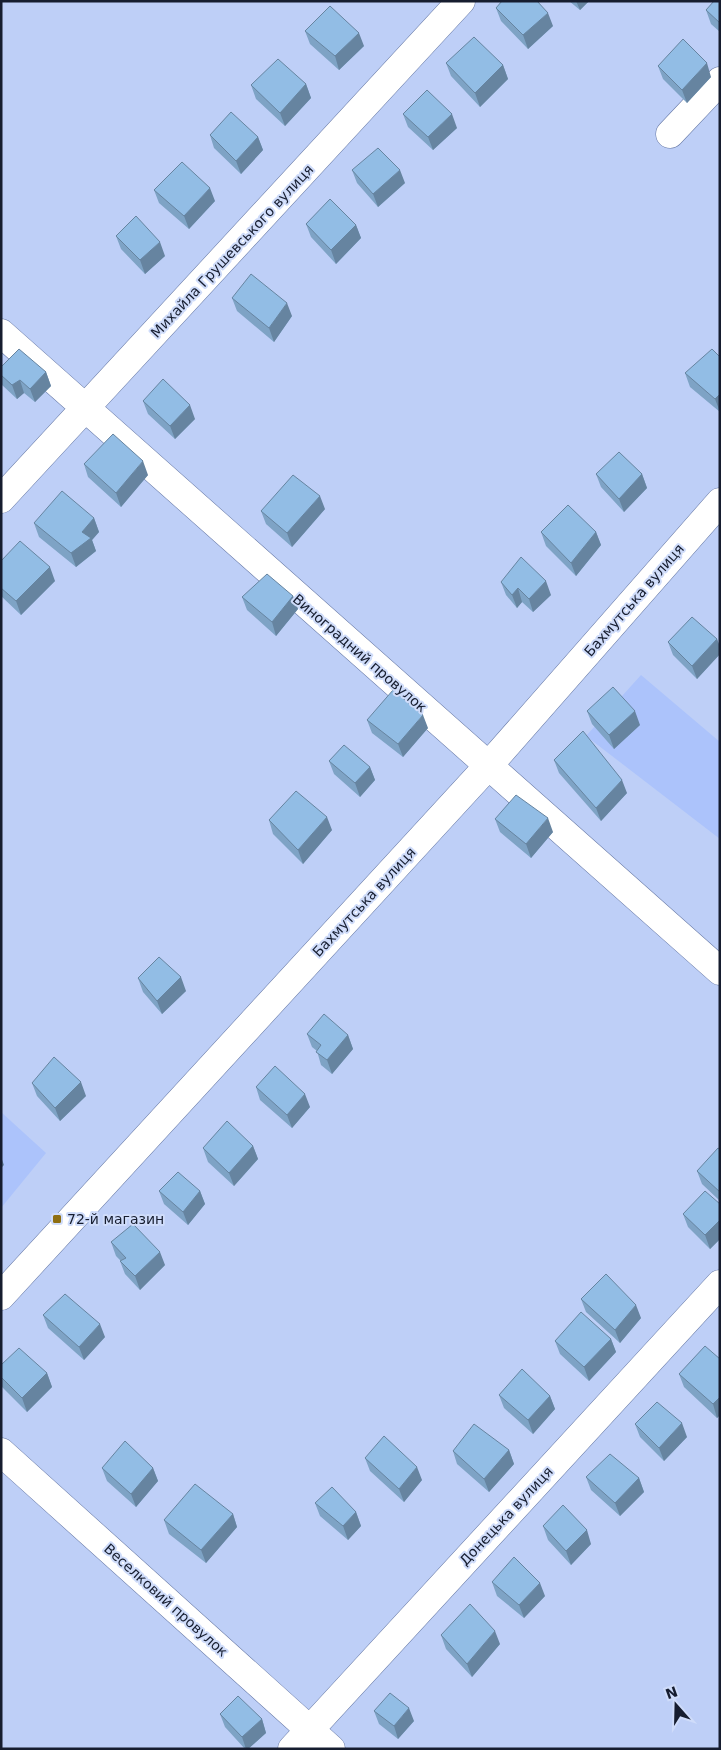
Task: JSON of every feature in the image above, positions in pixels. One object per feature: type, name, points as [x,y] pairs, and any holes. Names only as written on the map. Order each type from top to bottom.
[{"type":"street","name":"Михайла Грушевського вулиця","points":[[1,499],[461,1]]},
{"type":"street","points":[[670,134],[720,81]]},
{"type":"street","name":"Виноградний провулок","points":[[1,333],[218,528],[489,765],[720,971]]},
{"type":"street","name":"Бахмутська вулиця","points":[[1,1296],[489,765],[720,502]]},
{"type":"street","name":"Донецька вулиця","points":[[301,1739],[720,1284]]},
{"type":"street","name":"Веселковий провулок","points":[[1,1452],[301,1739],[331,1749]]},
{"type":"shaded area","points":[[641,675],[720,742],[720,839],[586,736]]},
{"type":"shaded area","points":[[1,1112],[46,1153],[1,1208]]},
{"type":"building","points":[[502,1],[537,1],[548,13],[523,35],[496,8]]},
{"type":"building","points":[[714,1],[720,1],[720,23],[706,10]]},
{"type":"building","points":[[330,6],[359,33],[335,56],[305,31]]},
{"type":"building","points":[[474,37],[503,65],[475,93],[446,63]]},
{"type":"building","points":[[683,39],[707,63],[682,90],[658,66]]},
{"type":"building","points":[[278,59],[306,84],[280,113],[251,85]]},
{"type":"building","points":[[427,90],[452,114],[428,137],[403,114]]},
{"type":"building","points":[[231,112],[258,137],[236,161],[210,135]]},
{"type":"building","points":[[378,148],[400,170],[373,194],[352,170]]},
{"type":"building","points":[[182,162],[210,188],[184,216],[154,190]]},
{"type":"building","points":[[330,199],[356,225],[331,250],[306,224]]},
{"type":"building","points":[[136,216],[160,242],[140,260],[116,236]]},
{"type":"building","points":[[251,274],[287,303],[269,328],[232,298]]},
{"type":"building","points":[[19,349],[46,372],[30,389],[20,380],[12,385],[1,375],[1,367]]},
{"type":"building","points":[[712,349],[720,357],[720,394],[715,399],[685,373]]},
{"type":"building","points":[[163,379],[190,405],[170,426],[143,401]]},
{"type":"building","points":[[113,434],[143,461],[116,493],[84,464]]},
{"type":"building","points":[[619,452],[642,474],[619,499],[596,474]]},
{"type":"building","points":[[293,475],[320,496],[287,533],[261,511]]},
{"type":"building","points":[[62,491],[94,518],[82,532],[91,538],[71,553],[34,523]]},
{"type":"building","points":[[568,505],[596,532],[571,563],[541,532]]},
{"type":"building","points":[[20,541],[50,567],[16,601],[1,588],[1,561]]},
{"type":"building","points":[[521,557],[546,581],[529,599],[518,588],[512,595],[501,582]]},
{"type":"building","points":[[267,574],[293,596],[272,622],[242,597]]},
{"type":"building","points":[[692,617],[717,639],[692,666],[668,642]]},
{"type":"building","points":[[613,687],[635,711],[609,735],[587,711]]},
{"type":"building","points":[[393,690],[423,715],[398,744],[367,720]]},
{"type":"building","points":[[583,731],[622,780],[596,808],[554,760]]},
{"type":"building","points":[[344,745],[370,767],[355,783],[329,761]]},
{"type":"building","points":[[296,791],[327,817],[298,850],[269,820]]},
{"type":"building","points":[[516,795],[548,818],[526,844],[495,819]]},
{"type":"building","points":[[159,957],[181,977],[157,1001],[138,978]]},
{"type":"building","points":[[324,1014],[348,1035],[327,1060],[316,1052],[321,1045],[307,1034]]},
{"type":"building","points":[[54,1057],[81,1082],[55,1108],[32,1083]]},
{"type":"building","points":[[275,1066],[305,1094],[287,1115],[256,1087]]},
{"type":"building","points":[[227,1121],[253,1146],[229,1173],[203,1148]]},
{"type":"building","points":[[718,1148],[720,1149],[720,1192],[697,1171]]},
{"type":"building","points":[[178,1172],[200,1191],[183,1212],[159,1191]]},
{"type":"building","points":[[705,1191],[720,1204],[720,1220],[705,1235],[683,1214]]},
{"type":"building","points":[[133,1224],[160,1252],[135,1276],[120,1261],[126,1258],[111,1242]]},
{"type":"building","points":[[606,1274],[636,1305],[615,1330],[581,1299]]},
{"type":"building","points":[[65,1294],[100,1324],[79,1347],[43,1315]]},
{"type":"building","points":[[581,1312],[611,1339],[584,1367],[555,1341]]},
{"type":"building","points":[[705,1346],[720,1359],[720,1397],[713,1404],[679,1374]]},
{"type":"building","points":[[19,1348],[47,1373],[22,1398],[1,1377],[1,1365]]},
{"type":"building","points":[[522,1369],[550,1396],[528,1420],[499,1395]]},
{"type":"building","points":[[657,1402],[682,1423],[659,1448],[635,1424]]},
{"type":"building","points":[[474,1424],[509,1450],[484,1479],[453,1451]]},
{"type":"building","points":[[384,1436],[417,1467],[399,1489],[365,1458]]},
{"type":"building","points":[[125,1441],[153,1468],[131,1494],[102,1468]]},
{"type":"building","points":[[610,1454],[639,1478],[615,1503],[586,1477]]},
{"type":"building","points":[[195,1484],[233,1514],[201,1550],[164,1520]]},
{"type":"building","points":[[332,1487],[356,1512],[343,1526],[315,1503]]},
{"type":"building","points":[[563,1505],[587,1530],[566,1551],[543,1526]]},
{"type":"building","points":[[514,1557],[540,1583],[519,1605],[492,1582]]},
{"type":"building","points":[[470,1604],[495,1631],[467,1664],[441,1635]]},
{"type":"building","points":[[390,1693],[409,1708],[394,1726],[374,1711]]},
{"type":"building","points":[[238,1696],[262,1719],[242,1737],[220,1714]]},
{"type":"place","name":"72-й магазин","points":[[57,1219]]}]
